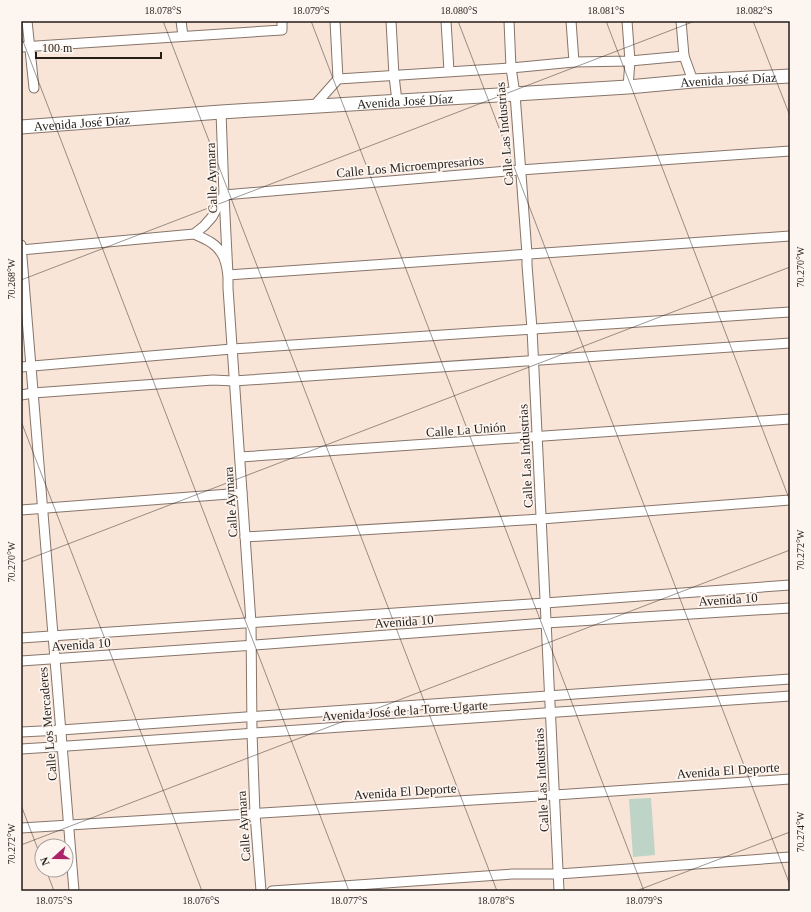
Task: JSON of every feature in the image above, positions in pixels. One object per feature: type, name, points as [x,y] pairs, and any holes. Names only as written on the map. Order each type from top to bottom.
[{"type":"street","points":[[27,21],[25,46],[34,88]]},
{"type":"street","points":[[181,21],[182,36]]},
{"type":"street","points":[[25,46],[282,30],[282,21]]},
{"type":"street","points":[[314,106],[338,79],[335,21]]},
{"type":"street","points":[[391,21],[397,101]]},
{"type":"street","points":[[446,21],[449,71]]},
{"type":"street","name":"Calle Las Industrias","points":[[509,21],[511,68],[515,94],[532,329],[559,891]]},
{"type":"street","points":[[571,21],[574,62]]},
{"type":"street","points":[[627,21],[630,61],[628,86]]},
{"type":"street","points":[[681,21],[684,56],[693,81]]},
{"type":"street","points":[[338,79],[511,68],[574,62],[630,61],[684,56]]},
{"type":"street","name":"Avenida José Díaz","points":[[21,127],[221,112],[790,76]]},
{"type":"street","name":"Calle Aymara","points":[[221,112],[228,288],[251,623],[252,733],[255,814],[261,891]]},
{"type":"street","name":"Calle Los Microempresarios","points":[[224,195],[520,170],[790,151]]},
{"type":"street","points":[[194,234],[212,217],[224,195]]},
{"type":"street","points":[[21,250],[194,234],[208,240],[223,255],[228,275],[790,236]]},
{"type":"street","name":"Calle Los Mercaderes","points":[[21,245],[74,891]]},
{"type":"street","points":[[21,367],[232,349],[790,312]]},
{"type":"street","points":[[21,395],[213,380],[234,381],[790,343]]},
{"type":"street","name":"Calle La Unión","points":[[240,457],[790,419]]},
{"type":"street","points":[[21,510],[242,493]]},
{"type":"street","points":[[245,537],[541,519],[790,500]]},
{"type":"street","name":"Avenida 10","points":[[21,638],[790,585]]},
{"type":"street","name":"Avenida 10","points":[[21,661],[251,646],[546,623],[790,608]]},
{"type":"street","name":"Avenida José de la Torre Ugarte","points":[[21,732],[790,680]]},
{"type":"street","name":"Avenida José de la Torre Ugarte","points":[[21,749],[790,696]]},
{"type":"street","name":"Avenida El Deporte","points":[[21,828],[790,779]]},
{"type":"street","points":[[272,891],[514,874],[558,874],[790,856]]},
{"type":"green space","points":[[651,798],[655,855],[633,857],[629,799]]}]
